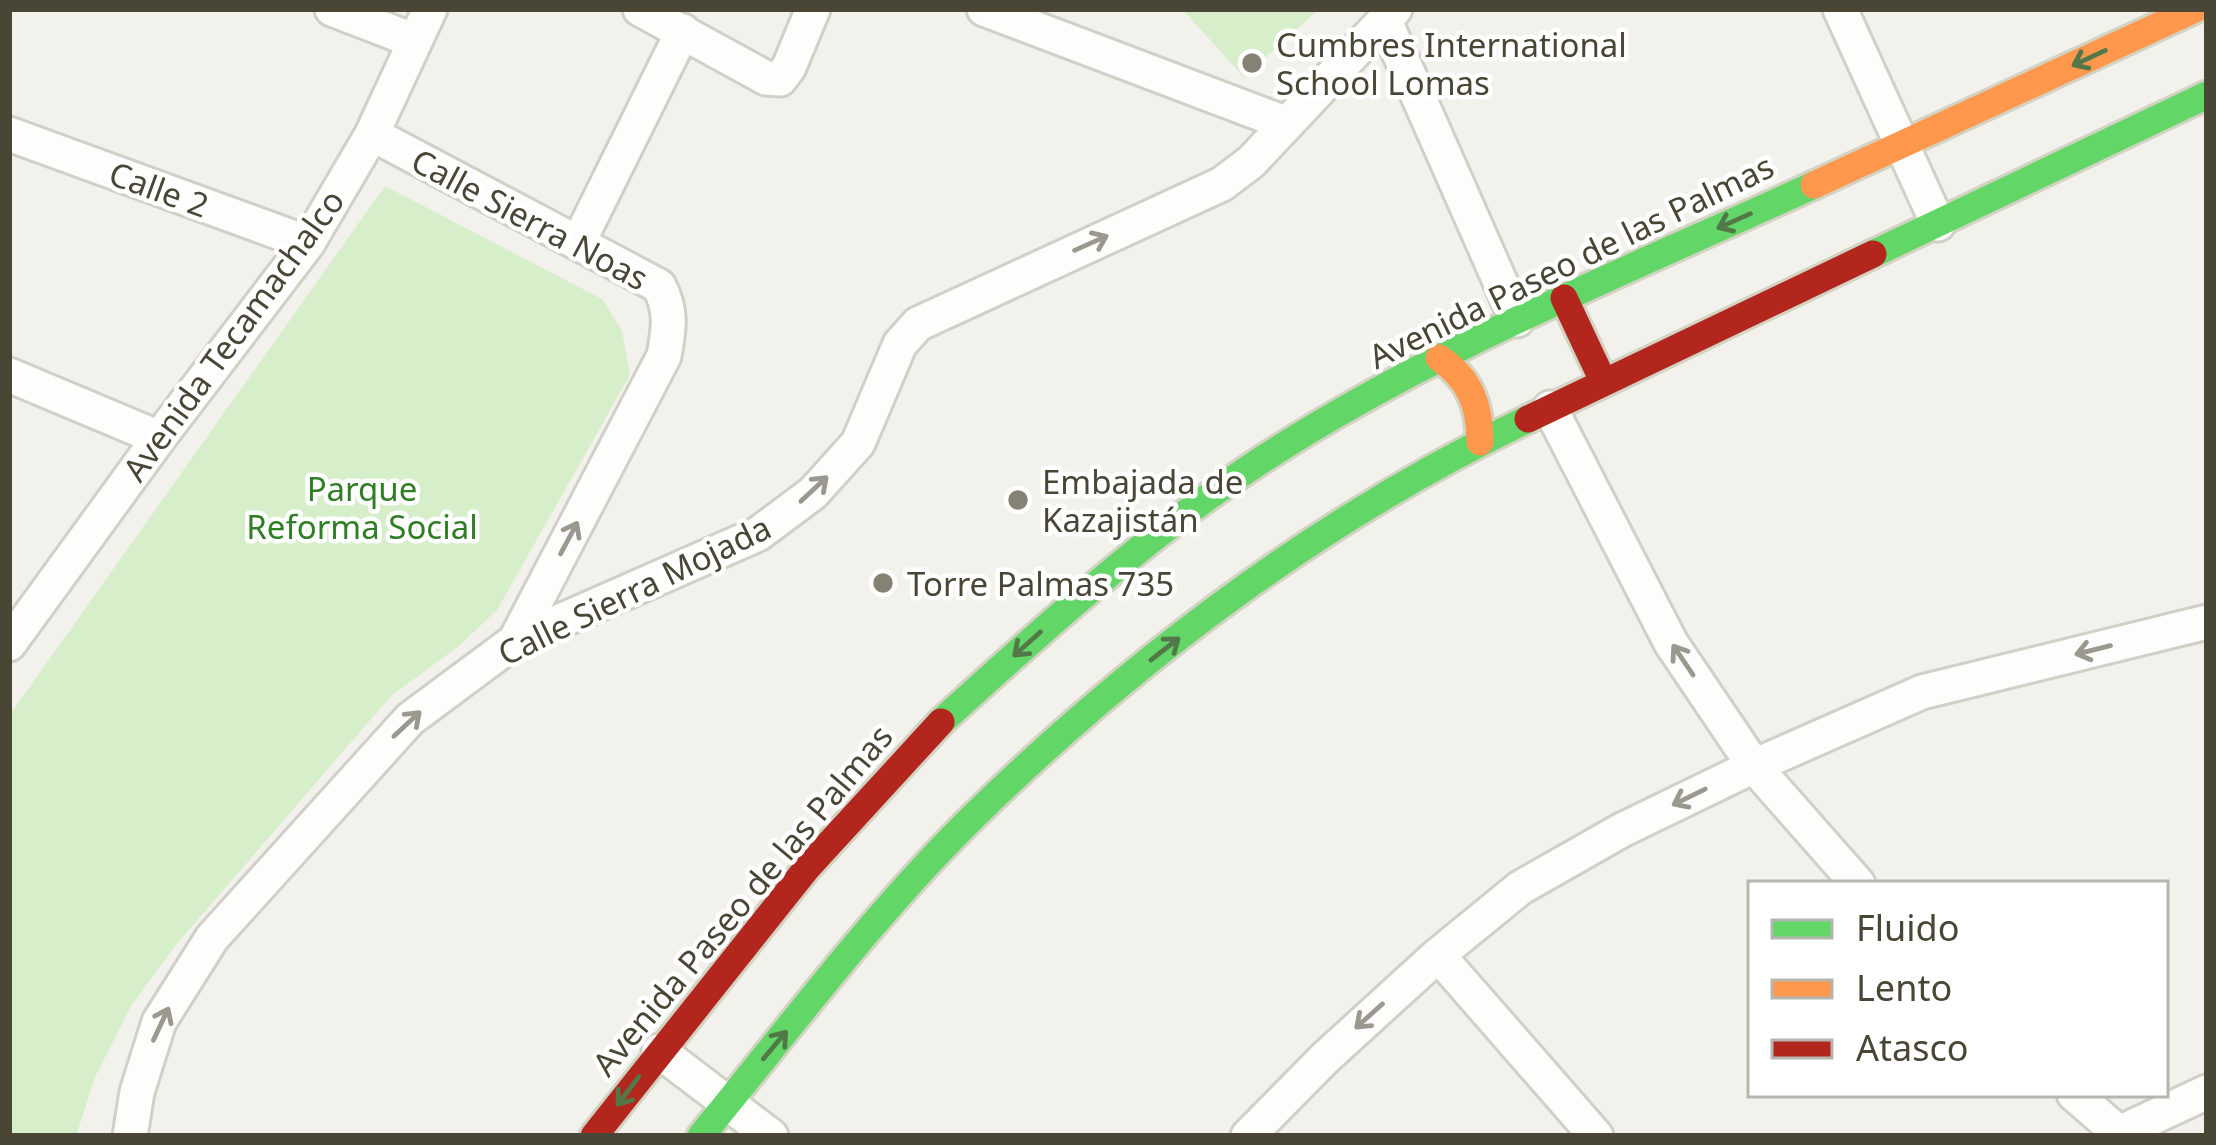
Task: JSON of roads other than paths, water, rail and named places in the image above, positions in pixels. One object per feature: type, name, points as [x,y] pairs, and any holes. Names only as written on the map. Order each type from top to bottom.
[{"type":"main road","name":"Avenida Paseo de las Palmas","points":[[594,1136],[807,868],[924,738],[1042,630],[1165,528],[1254,465],[1439,358],[1517,320],[2195,9]]},
{"type":"main road","points":[[701,1136],[868,933],[971,819],[1106,694],[1246,586],[1480,442],[2207,95]]},
{"type":"main road","points":[[1564,298],[1603,381]]},
{"type":"main road","points":[[1439,358],[1468,382],[1482,417],[1480,442]]},
{"type":"street","points":[[332,9],[415,41]]},
{"type":"street","name":"Avenida Tecamachalco","points":[[9,644],[308,243],[372,134],[430,9]]},
{"type":"street","points":[[640,9],[766,78],[780,79],[813,9]]},
{"type":"street","points":[[984,9],[1286,123]]},
{"type":"street","points":[[1840,9],[1938,224]]},
{"type":"street","points":[[1390,15],[1517,320]]},
{"type":"street","name":"Calle Sierra Mojada","points":[[130,1136],[136,1092],[159,1022],[212,938],[410,719],[514,641],[758,534],[813,493],[859,443],[900,344],[918,323],[1222,184],[1251,162],[1390,15]]},
{"type":"street","points":[[578,243],[683,32]]},
{"type":"street","name":"Calle 2","points":[[9,134],[308,243]]},
{"type":"street","name":"Calle Sierra Noas","points":[[372,134],[658,286],[670,318],[664,356],[514,641]]},
{"type":"street","points":[[9,375],[159,438]]},
{"type":"street","points":[[1550,408],[1671,644],[1754,766],[1855,881]]},
{"type":"street","points":[[1248,1136],[1438,955],[1520,889],[1622,830],[1922,692],[2207,622]]},
{"type":"street","points":[[1438,955],[1596,1136]]},
{"type":"street","points":[[659,1051],[771,1136]]},
{"type":"street","points":[[2077,1097],[2116,1135],[2207,1092]]},
{"type":"place","name":"Cumbres International School Lomas","points":[[1252,63]]},
{"type":"place","name":"Embajada de Kazajistán","points":[[1018,500]]},
{"type":"place","name":"Torre Palmas 735","points":[[883,583]]},
{"type":"park label","name":"Parque Reforma Social","points":[[362,507]]}]
